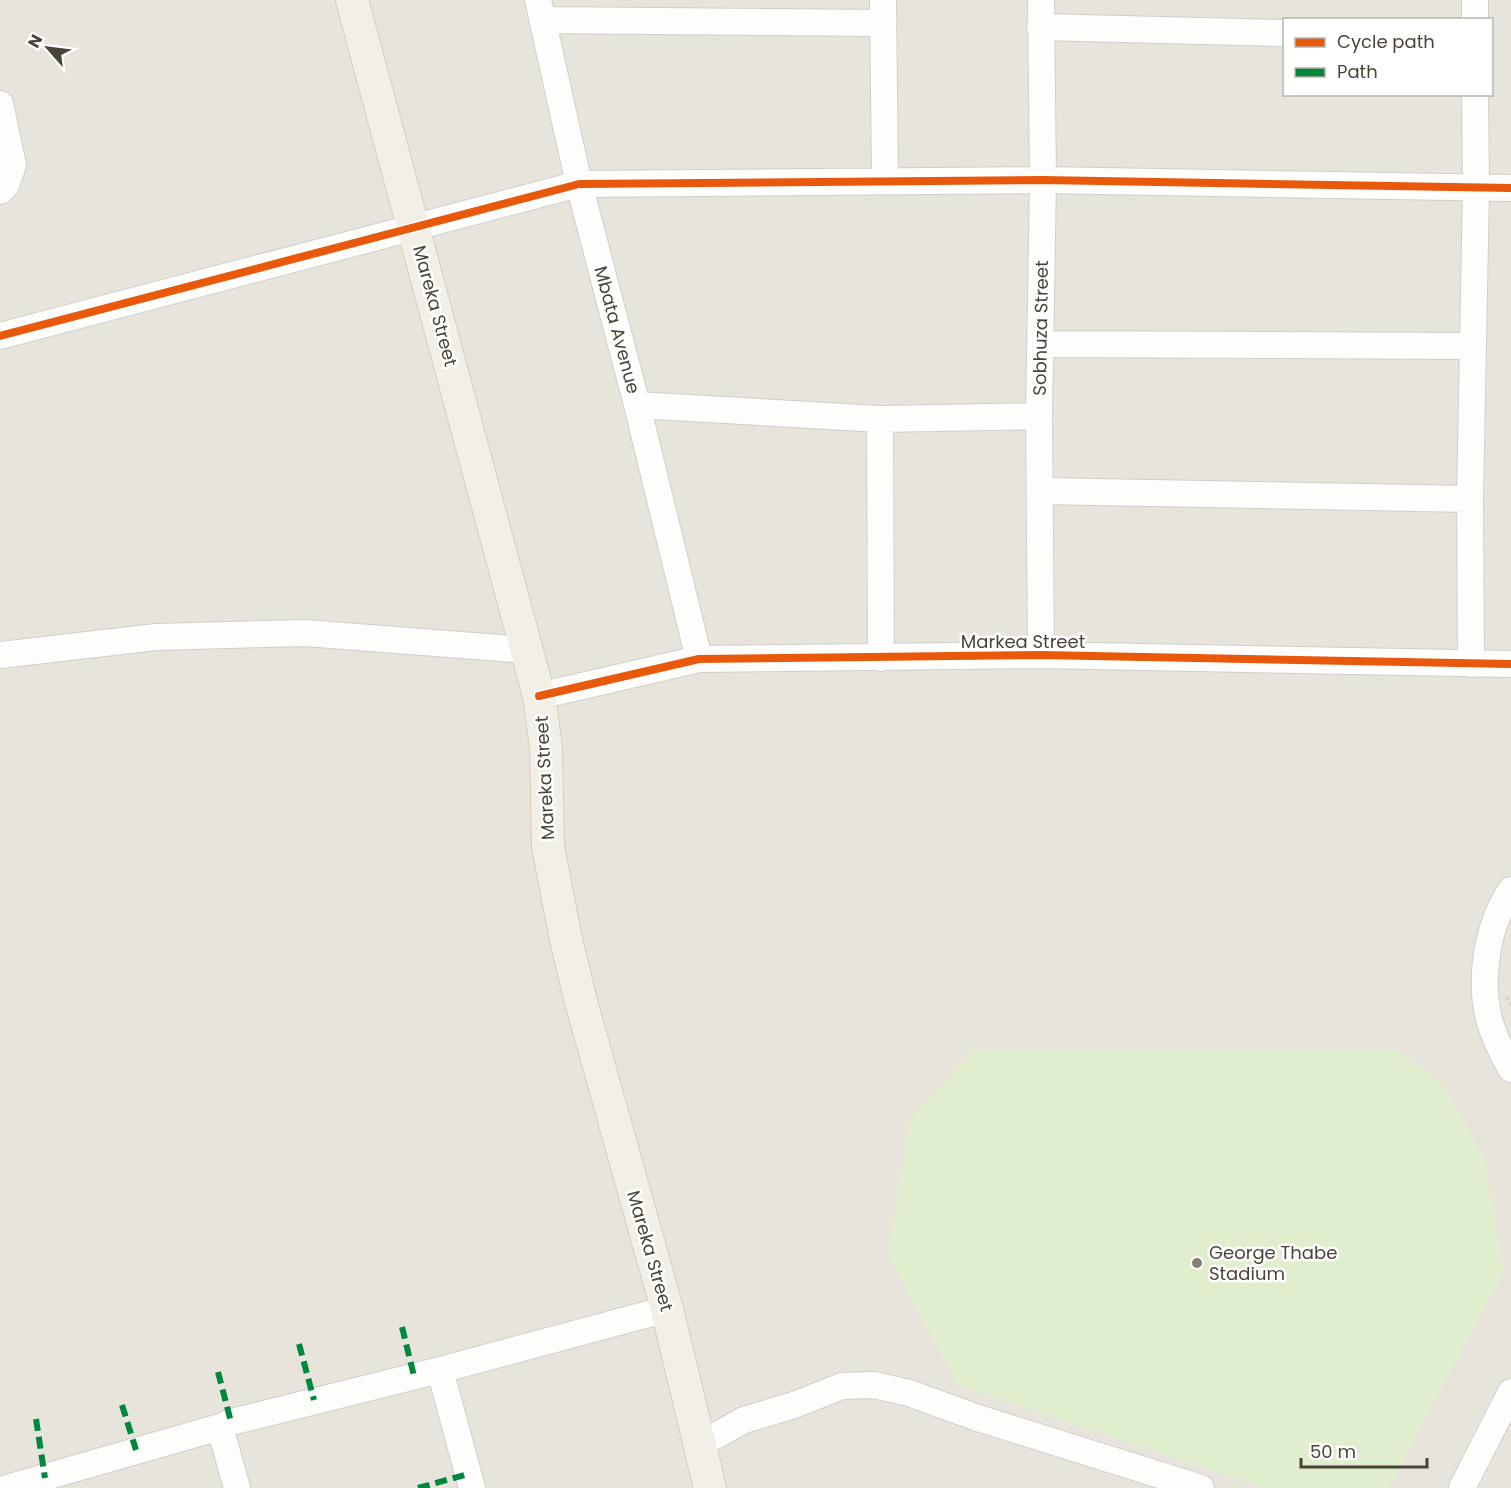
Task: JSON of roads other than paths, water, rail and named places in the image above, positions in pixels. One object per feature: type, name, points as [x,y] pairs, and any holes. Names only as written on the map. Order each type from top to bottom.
[{"type":"main road","name":"Mareka Street","points":[[352,0],[539,696],[546,747],[548,846],[565,935],[580,998],[667,1308],[710,1488]]},
{"type":"street","name":"Sobhuza Street","points":[[1041,0],[1043,180],[1039,416],[1041,656]]},
{"type":"street","points":[[1475,0],[1475,18]]},
{"type":"street","points":[[541,10],[883,12],[885,180]]},
{"type":"street","name":"Mbata Avenue","points":[[541,10],[579,184],[637,405],[699,659]]},
{"type":"street","points":[[1040,27],[1283,33]]},
{"type":"street","points":[[1471,664],[1470,499],[1476,188],[1475,96]]},
{"type":"street","points":[[0,104],[13,165],[6,185],[0,191]]},
{"type":"street","points":[[0,336],[579,184],[1043,180],[1511,188]]},
{"type":"street","points":[[1041,344],[1473,346]]},
{"type":"street","points":[[637,405],[880,419],[1039,416]]},
{"type":"street","points":[[880,419],[881,658]]},
{"type":"street","points":[[1040,491],[1470,499]]},
{"type":"street","points":[[0,655],[156,637],[305,633],[527,650]]},
{"type":"street","name":"Markea Street","points":[[539,696],[699,659],[1041,656],[1511,664]]},
{"type":"street","points":[[1511,890],[1504,900],[1489,942],[1485,987],[1489,1018],[1499,1047],[1511,1069]]},
{"type":"street","points":[[7,1488],[231,1422],[440,1370],[667,1308]]},
{"type":"street","points":[[440,1370],[472,1488]]},
{"type":"street","points":[[699,1444],[744,1420],[794,1405],[842,1386],[874,1385],[909,1393],[975,1417],[1201,1488]]},
{"type":"street","points":[[1462,1488],[1511,1392]]},
{"type":"street","points":[[220,1427],[237,1488]]},
{"type":"place","name":"George Thabe Stadium","points":[[1197,1263]]}]
